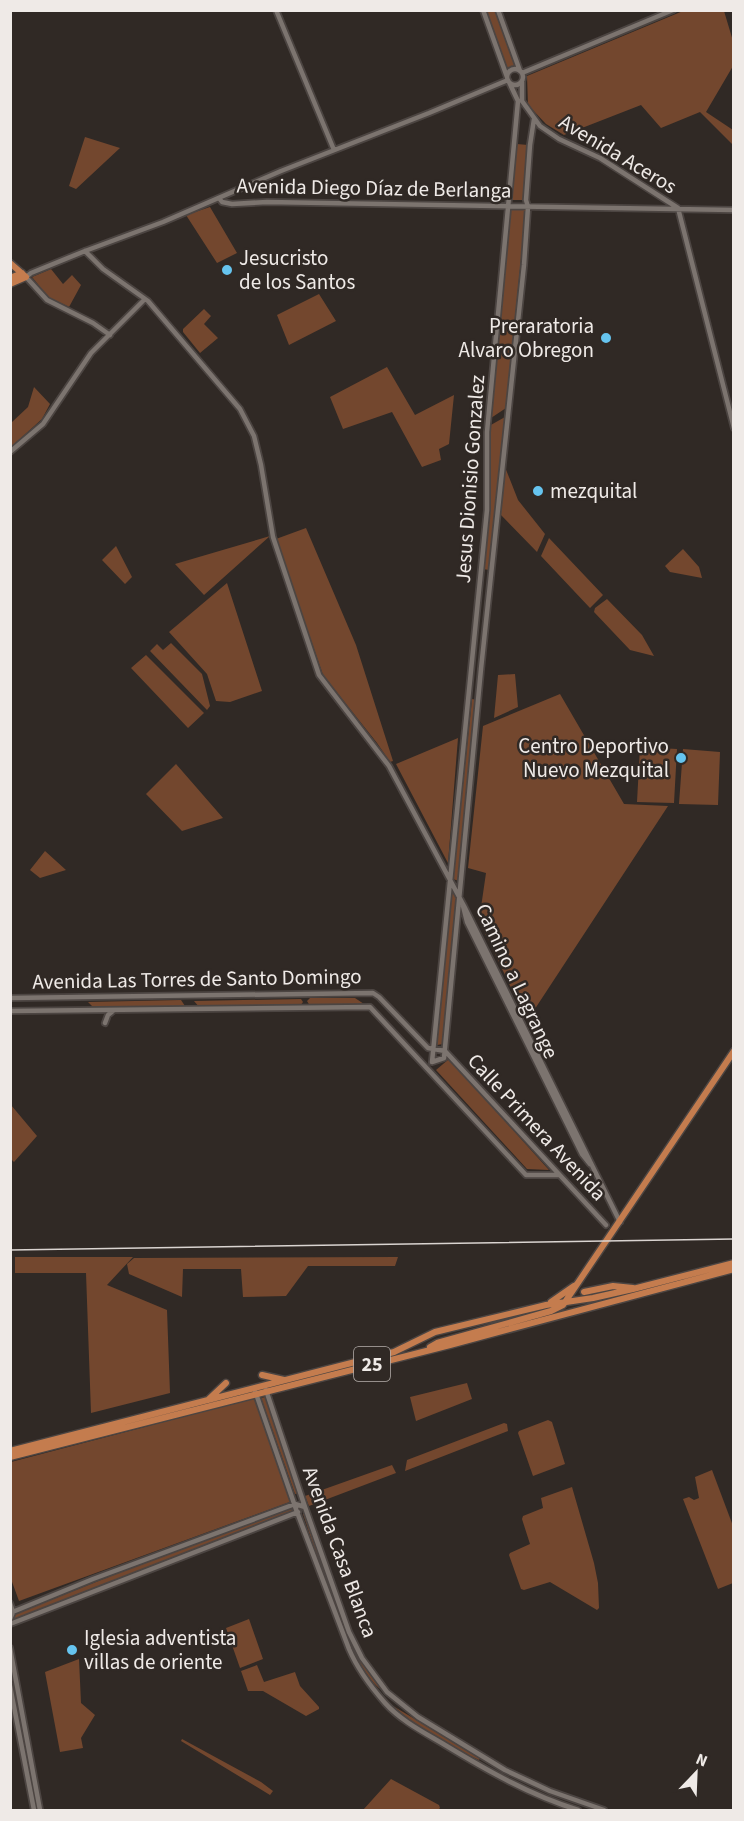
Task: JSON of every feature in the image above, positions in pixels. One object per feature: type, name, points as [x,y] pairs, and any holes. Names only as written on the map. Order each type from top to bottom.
[{"type":"main road","points":[[10,263],[27,275]]},
{"type":"main road","name":"Avenida Diego Díaz de Berlanga","points":[[10,278],[27,275]]},
{"type":"main road","name":"Avenida Diego Díaz de Berlanga","points":[[10,284],[27,275]]},
{"type":"main road","points":[[427,1350],[437,1342],[556,1310],[567,1301],[734,1051]]},
{"type":"main road","name":"25","points":[[266,1388],[285,1380],[397,1352],[435,1332],[546,1305],[637,1289],[734,1263]]},
{"type":"main road","name":"25","points":[[10,1457],[266,1388],[427,1350],[734,1269]]},
{"type":"main road","points":[[582,1277],[581,1285],[584,1292],[593,1298]]},
{"type":"main road","points":[[546,1305],[577,1284]]},
{"type":"main road","points":[[584,1292],[614,1286],[637,1289]]},
{"type":"main road","points":[[567,1301],[576,1311]]},
{"type":"main road","points":[[262,1375],[285,1380]]},
{"type":"main road","points":[[207,1400],[226,1383]]},
{"type":"main road","name":"25","points":[[10,1451],[207,1400],[255,1391]]},
{"type":"street","points":[[276,10],[334,150]]},
{"type":"street","points":[[483,10],[508,80],[520,101]]},
{"type":"street","name":"Jesus Dionisio Gonzalez","points":[[432,1062],[488,510],[487,432],[522,82],[521,72],[498,10]]},
{"type":"street","points":[[508,80],[511,70],[521,72],[673,10]]},
{"type":"street","points":[[219,198],[508,80]]},
{"type":"street","points":[[508,80],[514,85],[522,82]]},
{"type":"street","name":"Avenida Aceros","points":[[520,101],[534,119],[553,135],[600,158],[678,208],[734,428]]},
{"type":"street","name":"Jesus Dionisio Gonzalez","points":[[445,1051],[488,604],[524,265],[528,207],[526,200],[534,119]]},
{"type":"street","name":"Avenida Diego Díaz de Berlanga","points":[[27,275],[219,198],[222,202],[232,204],[267,202],[734,210]]},
{"type":"street","points":[[85,251],[103,269],[145,299],[240,409],[254,436],[273,537],[319,675],[389,766],[461,900]]},
{"type":"street","points":[[27,275],[47,300],[93,323],[110,335]]},
{"type":"street","points":[[10,452],[43,424],[91,353],[145,299]]},
{"type":"street","name":"Camino a Lagrange","points":[[461,900],[467,922],[576,1143],[590,1164],[620,1222]]},
{"type":"street","name":"Avenida Las Torres de Santo Domingo","points":[[10,998],[373,993],[428,1048],[434,1049]]},
{"type":"street","name":"Avenida Las Torres de Santo Domingo","points":[[10,1011],[366,1006],[373,1010],[526,1175],[559,1175]]},
{"type":"street","points":[[105,1023],[108,1015],[115,1010]]},
{"type":"street","points":[[426,1067],[432,1062],[443,1059],[445,1051],[434,1049]]},
{"type":"street","name":"Calle Primera Avenida","points":[[445,1051],[606,1225]]},
{"type":"street","name":"Avenida Casa Blanca","points":[[266,1388],[305,1509],[356,1646],[387,1692],[399,1704],[418,1717],[505,1770],[550,1791],[604,1810]]},
{"type":"street","name":"Avenida Casa Blanca","points":[[255,1391],[297,1505]]},
{"type":"street","points":[[297,1512],[300,1493]]},
{"type":"street","points":[[12,1612],[297,1505],[305,1509]]},
{"type":"street","points":[[10,1624],[305,1509]]},
{"type":"street","name":"Avenida Casa Blanca","points":[[297,1512],[349,1649],[384,1702],[409,1723],[478,1765],[538,1796],[578,1810]]},
{"type":"street","points":[[93,1580],[92,1587],[96,1590]]},
{"type":"street","points":[[10,1603],[12,1612],[10,1619]]},
{"type":"street","points":[[349,1649],[356,1646]]},
{"type":"street","points":[[10,1648],[40,1810]]},
{"type":"street","points":[[10,1686],[34,1810]]},
{"type":"street","points":[[375,1690],[387,1692],[384,1702],[399,1704]]},
{"type":"shaded area","points":[[486,11],[496,11],[517,66],[508,71]]},
{"type":"shaded area","points":[[683,11],[724,11],[733,41],[733,66],[706,112],[733,130],[733,145],[700,112],[661,128],[641,105],[564,135],[546,124],[528,105],[527,76]]},
{"type":"shaded area","points":[[85,137],[120,148],[76,189],[69,186]]},
{"type":"shaded area","points":[[517,144],[528,145],[523,200],[511,200]]},
{"type":"shaded area","points":[[210,207],[237,253],[217,263],[186,215]]},
{"type":"shaded area","points":[[510,209],[526,209],[506,408],[491,418]]},
{"type":"shaded area","points":[[51,269],[63,284],[72,275],[81,285],[69,307],[48,297],[32,277]]},
{"type":"shaded area","points":[[319,294],[336,321],[289,345],[277,315]]},
{"type":"shaded area","points":[[204,309],[211,316],[204,324],[218,338],[200,353],[183,329]]},
{"type":"shaded area","points":[[387,367],[415,415],[454,395],[449,444],[439,449],[441,460],[422,467],[392,412],[343,429],[330,397]]},
{"type":"shaded area","points":[[34,387],[50,404],[42,419],[11,447],[11,423],[28,407]]},
{"type":"shaded area","points":[[505,417],[489,570],[483,569],[491,487],[489,426]]},
{"type":"shaded area","points":[[505,467],[518,500],[545,534],[537,552],[500,514]]},
{"type":"shaded area","points":[[306,528],[356,645],[393,761],[390,762],[323,675],[276,539]]},
{"type":"shaded area","points":[[270,536],[204,595],[175,564]]},
{"type":"shaded area","points":[[549,538],[603,595],[590,608],[541,556]]},
{"type":"shaded area","points":[[116,546],[132,577],[125,584],[102,560]]},
{"type":"shaded area","points":[[683,549],[699,567],[702,578],[670,572],[665,566]]},
{"type":"shaded area","points":[[227,583],[262,691],[230,702],[216,701],[207,674],[169,632]]},
{"type":"shaded area","points":[[607,599],[642,635],[654,656],[630,650],[594,612],[595,608]]},
{"type":"shaded area","points":[[171,643],[202,674],[210,706],[207,710],[150,651],[157,644],[163,650]]},
{"type":"shaded area","points":[[146,655],[204,713],[188,728],[131,668]]},
{"type":"shaded area","points":[[515,674],[518,707],[494,718],[498,675]]},
{"type":"shaded area","points":[[560,694],[624,804],[668,806],[527,1021],[479,921],[486,873],[468,868],[483,726]]},
{"type":"shaded area","points":[[472,699],[477,700],[459,881],[453,879]]},
{"type":"shaded area","points":[[458,738],[448,863],[396,764]]},
{"type":"shaded area","points":[[640,747],[677,749],[674,803],[637,802]]},
{"type":"shaded area","points":[[683,749],[720,752],[718,805],[679,804]]},
{"type":"shaded area","points":[[176,764],[223,818],[182,831],[146,794]]},
{"type":"shaded area","points":[[45,851],[66,870],[40,878],[30,870]]},
{"type":"shaded area","points":[[452,892],[457,894],[443,1044],[437,1045]]},
{"type":"shaded area","points":[[310,998],[355,998],[364,1004],[310,1006],[307,1001]]},
{"type":"shaded area","points":[[301,999],[303,1002],[300,1006],[200,1008],[194,1001]]},
{"type":"shaded area","points":[[181,1000],[184,1008],[95,1009],[88,1002]]},
{"type":"shaded area","points":[[449,1059],[549,1170],[527,1169],[436,1070]]},
{"type":"shaded area","points":[[11,1105],[37,1136],[14,1162],[11,1159]]},
{"type":"shaded area","points":[[15,1257],[133,1257],[107,1285],[167,1310],[170,1393],[91,1413],[86,1273],[15,1273]]},
{"type":"shaded area","points":[[398,1257],[395,1266],[308,1266],[286,1296],[243,1297],[241,1269],[183,1269],[182,1297],[129,1274],[127,1264],[134,1258]]},
{"type":"shaded area","points":[[467,1383],[472,1399],[416,1421],[410,1397]]},
{"type":"shaded area","points":[[265,1397],[299,1493],[295,1494],[261,1398]]},
{"type":"shaded area","points":[[255,1398],[290,1502],[19,1601],[11,1579],[11,1462]]},
{"type":"shaded area","points":[[548,1420],[552,1422],[565,1464],[533,1476],[518,1433]]},
{"type":"shaded area","points":[[504,1423],[507,1424],[508,1431],[405,1471],[407,1460]]},
{"type":"shaded area","points":[[392,1465],[396,1473],[309,1506],[305,1496]]},
{"type":"shaded area","points":[[712,1470],[733,1526],[733,1583],[718,1589],[683,1499],[699,1498],[695,1477]]},
{"type":"shaded area","points":[[572,1487],[594,1563],[598,1583],[599,1608],[597,1610],[550,1582],[521,1589],[509,1555],[530,1544],[523,1516],[543,1508],[541,1498]]},
{"type":"shaded area","points":[[291,1507],[294,1510],[292,1512],[13,1621],[15,1614]]},
{"type":"shaded area","points":[[303,1514],[305,1514],[349,1636],[380,1689],[355,1655],[344,1632]]},
{"type":"shaded area","points":[[249,1619],[263,1659],[240,1668],[226,1628]]},
{"type":"shaded area","points":[[79,1659],[81,1703],[95,1715],[81,1738],[83,1748],[60,1752],[45,1672]]},
{"type":"shaded area","points":[[257,1665],[264,1682],[295,1672],[300,1686],[319,1709],[306,1716],[263,1691],[248,1691],[241,1671]]},
{"type":"shaded area","points":[[393,1706],[480,1758],[479,1760],[434,1736]]},
{"type":"shaded area","points":[[182,1739],[261,1782],[273,1791],[270,1795],[181,1741]]},
{"type":"shaded area","points":[[391,1779],[439,1805],[440,1808],[438,1810],[363,1810]]},
{"type":"railway","points":[[10,1250],[734,1239]]},
{"type":"place","name":"Jesucristo de los Santos","points":[[227,270]]},
{"type":"place","name":"Preraratoria Alvaro Obregon","points":[[606,338]]},
{"type":"place","name":"mezquital","points":[[538,491]]},
{"type":"place","name":"Centro Deportivo Nuevo Mezquital","points":[[681,758]]},
{"type":"place","name":"Iglesia adventista villas de oriente","points":[[72,1650]]}]
